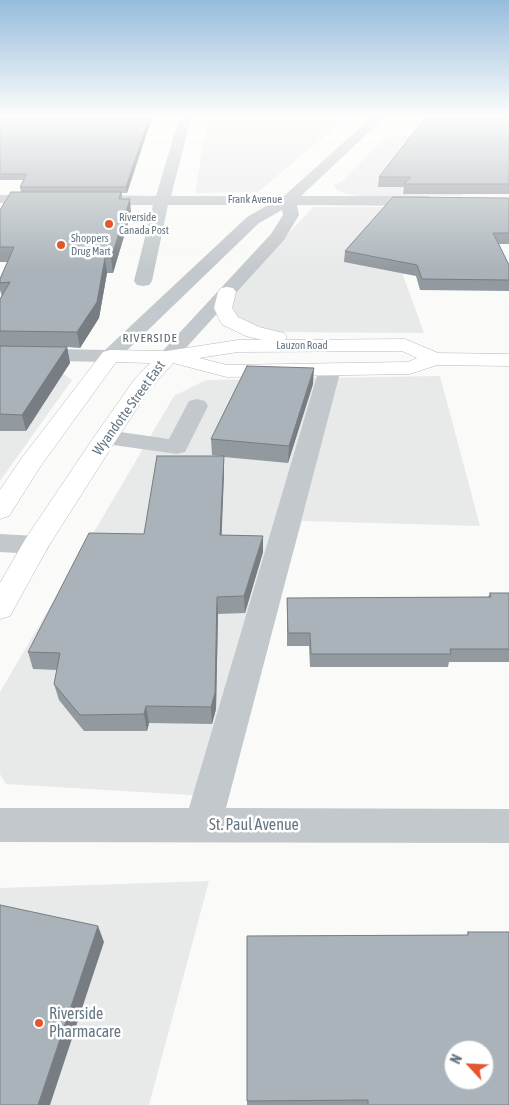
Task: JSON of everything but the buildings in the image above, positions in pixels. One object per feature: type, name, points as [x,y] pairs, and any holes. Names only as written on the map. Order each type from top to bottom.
[{"type":"main road","points":[[227,292],[223,308],[230,321],[253,332],[282,338],[366,345]]},
{"type":"main road","name":"Lauzon Road","points":[[110,356],[167,356],[238,346],[405,345],[435,359]]},
{"type":"main road","points":[[0,510],[35,456],[110,356]]},
{"type":"main road","name":"Lauzon Road","points":[[167,356],[227,371],[410,368],[435,359],[509,360]]},
{"type":"main road","name":"Wyandotte Street East","points":[[0,608],[36,545],[106,437],[142,385],[167,356]]},
{"type":"street","points":[[143,281],[171,167]]},
{"type":"street","points":[[110,356],[253,220],[288,200],[325,167]]},
{"type":"street","points":[[0,200],[57,200]]},
{"type":"street","name":"Frank Avenue","points":[[76,200],[441,201]]},
{"type":"street","name":"Wyandotte Street East","points":[[167,356],[278,237],[290,216],[288,200]]},
{"type":"street","name":"Lauzon Road","points":[[0,354],[110,356]]},
{"type":"street","points":[[203,825],[330,369]]},
{"type":"street","points":[[106,437],[177,447],[197,406]]},
{"type":"street","points":[[0,543],[36,545]]},
{"type":"street","name":"St. Paul Avenue","points":[[0,825],[509,826]]},
{"type":"shaded area","points":[[199,167],[288,167],[258,192],[195,193]]},
{"type":"shaded area","points":[[356,167],[477,167],[462,188],[462,196],[364,197],[343,193],[336,189],[334,185],[342,181]]},
{"type":"shaded area","points":[[313,207],[440,207],[424,247],[403,275],[424,333],[275,332],[247,325],[234,315],[232,298],[235,291]]},
{"type":"shaded area","points":[[56,369],[72,380],[0,481],[0,370]]},
{"type":"shaded area","points":[[440,376],[480,526],[302,521],[224,797],[6,784],[0,774],[0,692],[174,396],[206,380]]},
{"type":"shaded area","points":[[209,881],[149,1105],[0,1105],[0,888]]},
{"type":"place","name":"Riverside Canada Post","points":[[109,224]]},
{"type":"place","name":"Shoppers Drug Mart","points":[[61,245]]},
{"type":"place","name":"Riverside Pharmacare","points":[[39,1023]]},
{"type":"district","name":"RIVERSIDE","points":[[150,338]]}]
